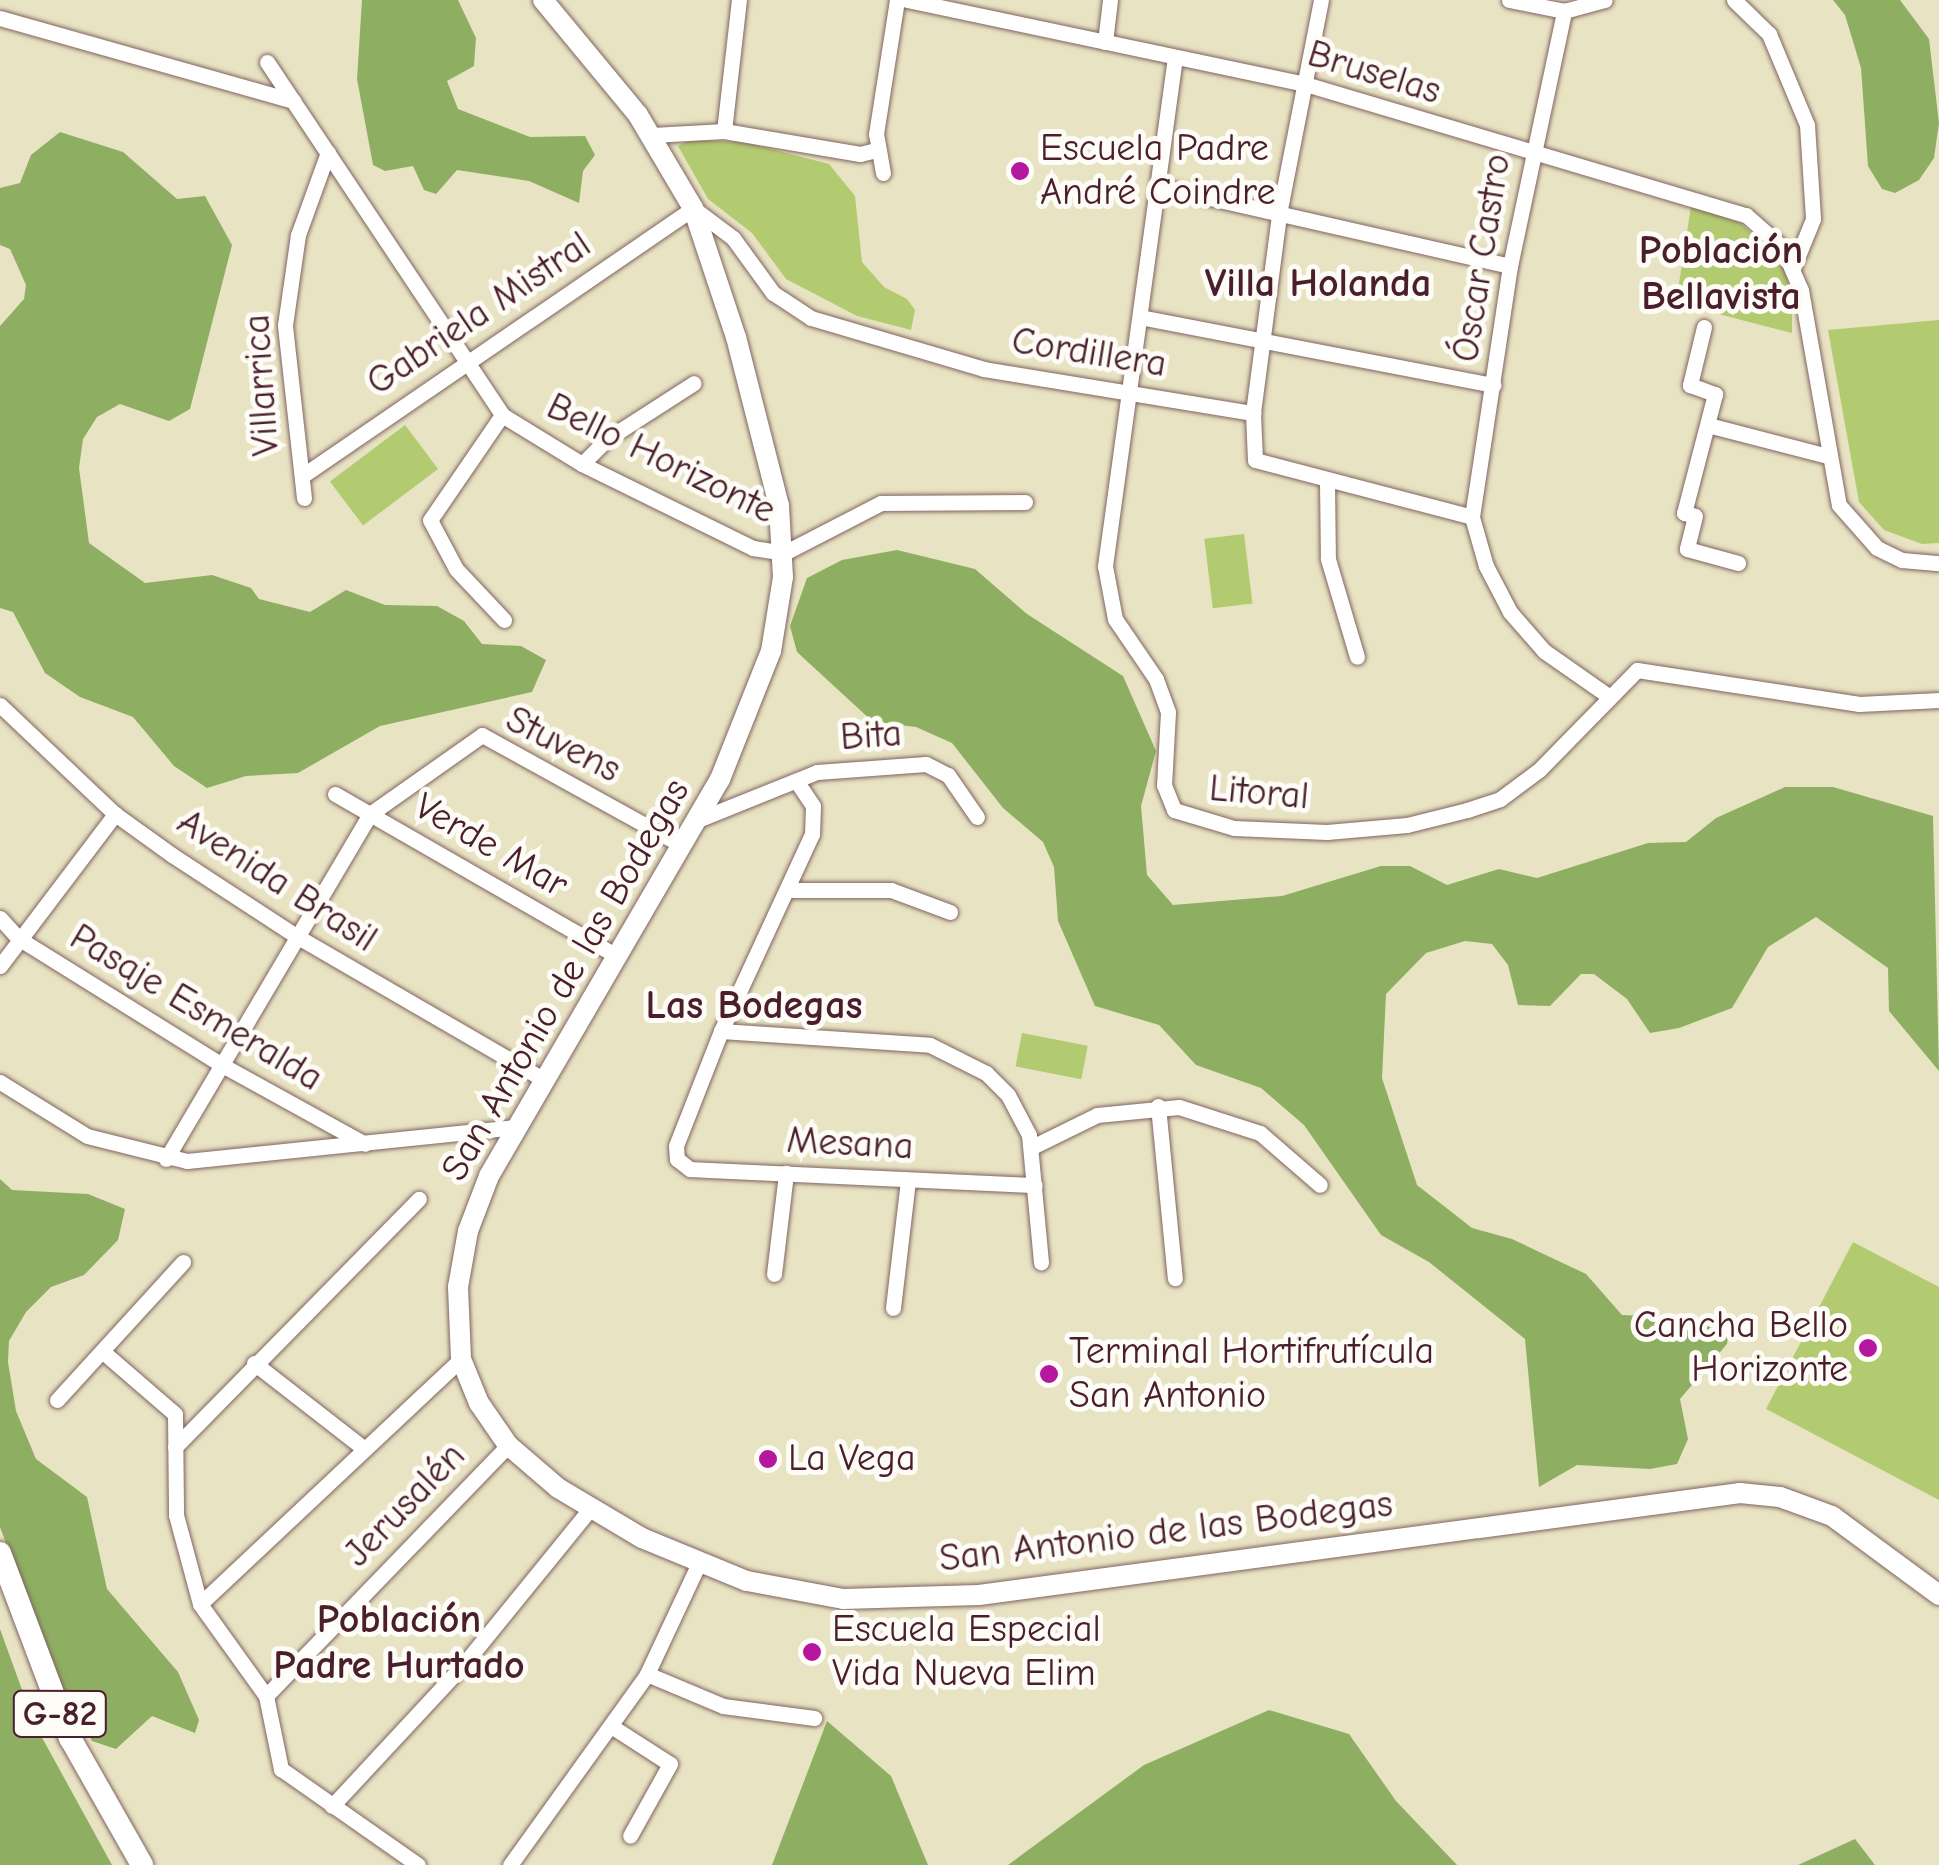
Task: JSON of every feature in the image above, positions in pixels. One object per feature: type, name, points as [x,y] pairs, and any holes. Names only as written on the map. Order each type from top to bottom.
[{"type":"main road","name":"G-82","points":[[0,1554],[70,1738],[142,1865]]},
{"type":"street","name":"San Antonio de las Bodegas","points":[[542,0],[652,135],[693,208],[743,362],[779,506],[784,553],[771,651],[696,821],[516,1127],[468,1231],[458,1287],[461,1359],[478,1403],[508,1445],[590,1509],[698,1563],[804,1595],[942,1598],[1740,1493],[1799,1502],[1832,1516],[1939,1595]]},
{"type":"street","points":[[724,131],[739,0]]},
{"type":"street","points":[[883,172],[876,150],[897,0]]},
{"type":"street","name":"Bruselas","points":[[907,0],[1302,84],[1531,156],[1733,208],[1768,230],[1793,268],[1806,306],[1839,505],[1866,540],[1902,560],[1939,563]]},
{"type":"street","points":[[1105,42],[1110,0]]},
{"type":"street","points":[[1321,0],[1279,214],[1253,413],[1260,466],[1472,517],[1486,566],[1510,612],[1554,660],[1606,695]]},
{"type":"street","points":[[1509,0],[1564,11],[1605,0]]},
{"type":"street","points":[[1734,0],[1770,34],[1807,126],[1813,219],[1793,268]]},
{"type":"street","name":"Óscar Castro","points":[[1472,517],[1510,266],[1564,11]]},
{"type":"street","points":[[0,18],[293,101]]},
{"type":"street","name":"Litoral","points":[[1175,57],[1105,580],[1121,632],[1164,696],[1171,730],[1166,794],[1181,816],[1234,828],[1327,832],[1450,815],[1520,785],[1606,695],[1637,670],[1859,704],[1939,700]]},
{"type":"street","name":"Bello Horizonte","points":[[267,62],[502,415],[582,464],[753,548],[784,553],[881,502],[1025,502]]},
{"type":"street","points":[[652,135],[724,131],[860,154],[876,150]]},
{"type":"street","name":"Villarrica","points":[[304,498],[285,325],[298,234],[328,152]]},
{"type":"street","points":[[1158,186],[1510,266]]},
{"type":"street","name":"Gabriela Mistral","points":[[302,476],[693,208]]},
{"type":"street","name":"Cordillera","points":[[693,208],[733,238],[774,293],[811,318],[984,369],[1253,413]]},
{"type":"street","points":[[1140,316],[1494,384]]},
{"type":"street","points":[[1704,327],[1690,385],[1715,394],[1684,513],[1695,516],[1687,550],[1738,563]]},
{"type":"street","points":[[582,464],[607,439],[694,383]]},
{"type":"street","points":[[502,415],[430,520],[456,569],[504,620]]},
{"type":"street","points":[[1708,425],[1828,456]]},
{"type":"street","points":[[1326,482],[1328,559],[1357,656]]},
{"type":"street","name":"Avenida Brasil","points":[[0,705],[115,814],[298,937],[543,1079]]},
{"type":"street","name":"Stuvens","points":[[370,814],[482,734],[681,845]]},
{"type":"street","name":"Bita","points":[[696,821],[799,785],[817,772],[926,764],[948,775],[977,817]]},
{"type":"street","points":[[799,785],[812,806],[814,824],[789,890],[721,1031],[946,1050],[998,1084],[1032,1148],[1041,1262]]},
{"type":"street","name":"Verde Mar","points":[[334,794],[615,955]]},
{"type":"street","points":[[0,966],[115,814]]},
{"type":"street","points":[[166,1159],[370,814]]},
{"type":"street","points":[[789,890],[891,890],[950,912]]},
{"type":"street","name":"Pasaje Esmeralda","points":[[0,918],[18,938],[222,1065],[364,1144]]},
{"type":"street","name":"Mesana","points":[[721,1031],[676,1146],[678,1159],[690,1168],[1035,1185]]},
{"type":"street","points":[[0,1082],[88,1136],[166,1159],[228,1161],[516,1127]]},
{"type":"street","points":[[1032,1148],[1097,1114],[1158,1106],[1242,1124],[1278,1145],[1320,1185]]},
{"type":"street","points":[[1158,1106],[1175,1278]]},
{"type":"street","points":[[774,1274],[786,1173]]},
{"type":"street","points":[[894,1308],[908,1180]]},
{"type":"street","points":[[175,1447],[419,1199]]},
{"type":"street","points":[[57,1400],[183,1262]]},
{"type":"street","points":[[102,1350],[175,1414],[176,1516],[200,1604],[266,1696],[281,1768],[418,1865]]},
{"type":"street","points":[[200,1604],[461,1359]]},
{"type":"street","points":[[254,1363],[363,1448]]},
{"type":"street","name":"Jerusalén","points":[[266,1696],[508,1445]]},
{"type":"street","points":[[332,1806],[464,1664],[590,1509]]},
{"type":"street","points":[[510,1865],[647,1674],[698,1563]]},
{"type":"street","points":[[647,1674],[723,1706],[814,1718]]},
{"type":"street","points":[[611,1726],[670,1764],[630,1836]]},
{"type":"green space","points":[[362,0],[458,0],[476,38],[474,66],[447,81],[458,109],[530,137],[585,136],[595,155],[583,171],[579,203],[529,181],[457,170],[436,194],[424,190],[413,166],[385,171],[373,165],[357,79]]},
{"type":"green space","points":[[1833,0],[1900,0],[1929,39],[1939,123],[1934,158],[1919,180],[1895,193],[1882,189],[1868,166],[1861,68],[1845,15]]},
{"type":"green space","points":[[60,132],[123,152],[177,199],[205,196],[232,245],[190,409],[169,421],[120,404],[97,417],[83,439],[79,468],[89,543],[145,583],[212,575],[251,588],[259,599],[310,612],[346,590],[385,605],[437,606],[464,621],[482,644],[521,646],[546,660],[532,692],[380,726],[298,773],[246,776],[207,788],[174,766],[133,717],[80,697],[45,673],[13,612],[0,608],[0,326],[24,299],[26,285],[10,249],[0,245],[0,188],[20,183],[31,155]]},
{"type":"green space","points":[[690,140],[743,142],[829,164],[855,196],[862,262],[884,287],[907,299],[915,310],[911,330],[857,316],[786,279],[752,233],[708,199],[678,146]]},
{"type":"green space","points":[[1691,206],[1740,223],[1782,261],[1792,299],[1792,333],[1676,303]]},
{"type":"green space","points":[[1939,320],[1939,543],[1922,544],[1884,530],[1859,502],[1828,330]]},
{"type":"green space","points":[[405,425],[438,469],[363,525],[330,482]]},
{"type":"green space","points":[[1244,534],[1253,603],[1213,608],[1204,539]]},
{"type":"green space","points":[[897,550],[975,569],[1027,614],[1123,676],[1156,751],[1141,806],[1147,875],[1173,905],[1282,896],[1381,866],[1410,866],[1447,885],[1499,869],[1537,878],[1648,843],[1686,842],[1716,818],[1785,787],[1833,787],[1933,816],[1939,1071],[1889,1011],[1888,968],[1816,917],[1768,947],[1732,1008],[1679,1028],[1650,1033],[1627,999],[1594,974],[1581,974],[1550,1006],[1518,1005],[1508,965],[1492,944],[1465,941],[1426,953],[1386,994],[1382,1078],[1417,1185],[1472,1228],[1512,1239],[1586,1274],[1622,1315],[1731,1319],[1727,1344],[1680,1399],[1688,1439],[1677,1464],[1650,1469],[1577,1465],[1539,1487],[1525,1339],[1429,1262],[1381,1235],[1304,1125],[1261,1088],[1196,1065],[1159,1025],[1095,1006],[1058,921],[1054,867],[1043,842],[1003,808],[952,743],[916,727],[873,722],[797,652],[790,626],[807,578],[842,560]]},
{"type":"green space","points":[[1022,1033],[1088,1046],[1081,1079],[1016,1066]]},
{"type":"green space","points":[[0,1179],[12,1190],[88,1194],[125,1209],[118,1240],[84,1275],[51,1287],[26,1312],[9,1341],[8,1362],[16,1411],[36,1459],[87,1497],[107,1589],[178,1672],[199,1720],[195,1733],[152,1716],[116,1749],[92,1741],[59,1684],[0,1527]]},
{"type":"green space","name":"Cancha Bello Horizonte","points":[[1853,1242],[1939,1287],[1939,1500],[1766,1409]]},
{"type":"green space","points":[[0,1629],[34,1723],[112,1865],[0,1865]]},
{"type":"green space","points":[[1269,1710],[1349,1734],[1396,1801],[1457,1865],[1008,1865],[1144,1765]]},
{"type":"green space","points":[[827,1721],[891,1776],[928,1865],[772,1865]]},
{"type":"green space","points":[[1855,1839],[1875,1865],[1798,1865]]},
{"type":"place","name":"Escuela Padre André Coindre","points":[[1020,171]]},
{"type":"place","name":"Cancha Bello Horizonte","points":[[1868,1348]]},
{"type":"place","name":"Terminal Hortifrutícula San Antonio","points":[[1049,1374]]},
{"type":"place","name":"La Vega","points":[[768,1459]]},
{"type":"place","name":"Escuela Especial Vida Nueva Elim","points":[[812,1652]]},
{"type":"district","name":"Población Bellavista","points":[[1721,273]]},
{"type":"district","name":"Villa Holanda","points":[[1318,283]]},
{"type":"district","name":"Las Bodegas","points":[[754,1005]]},
{"type":"district","name":"Población Padre Hurtado","points":[[399,1642]]}]
